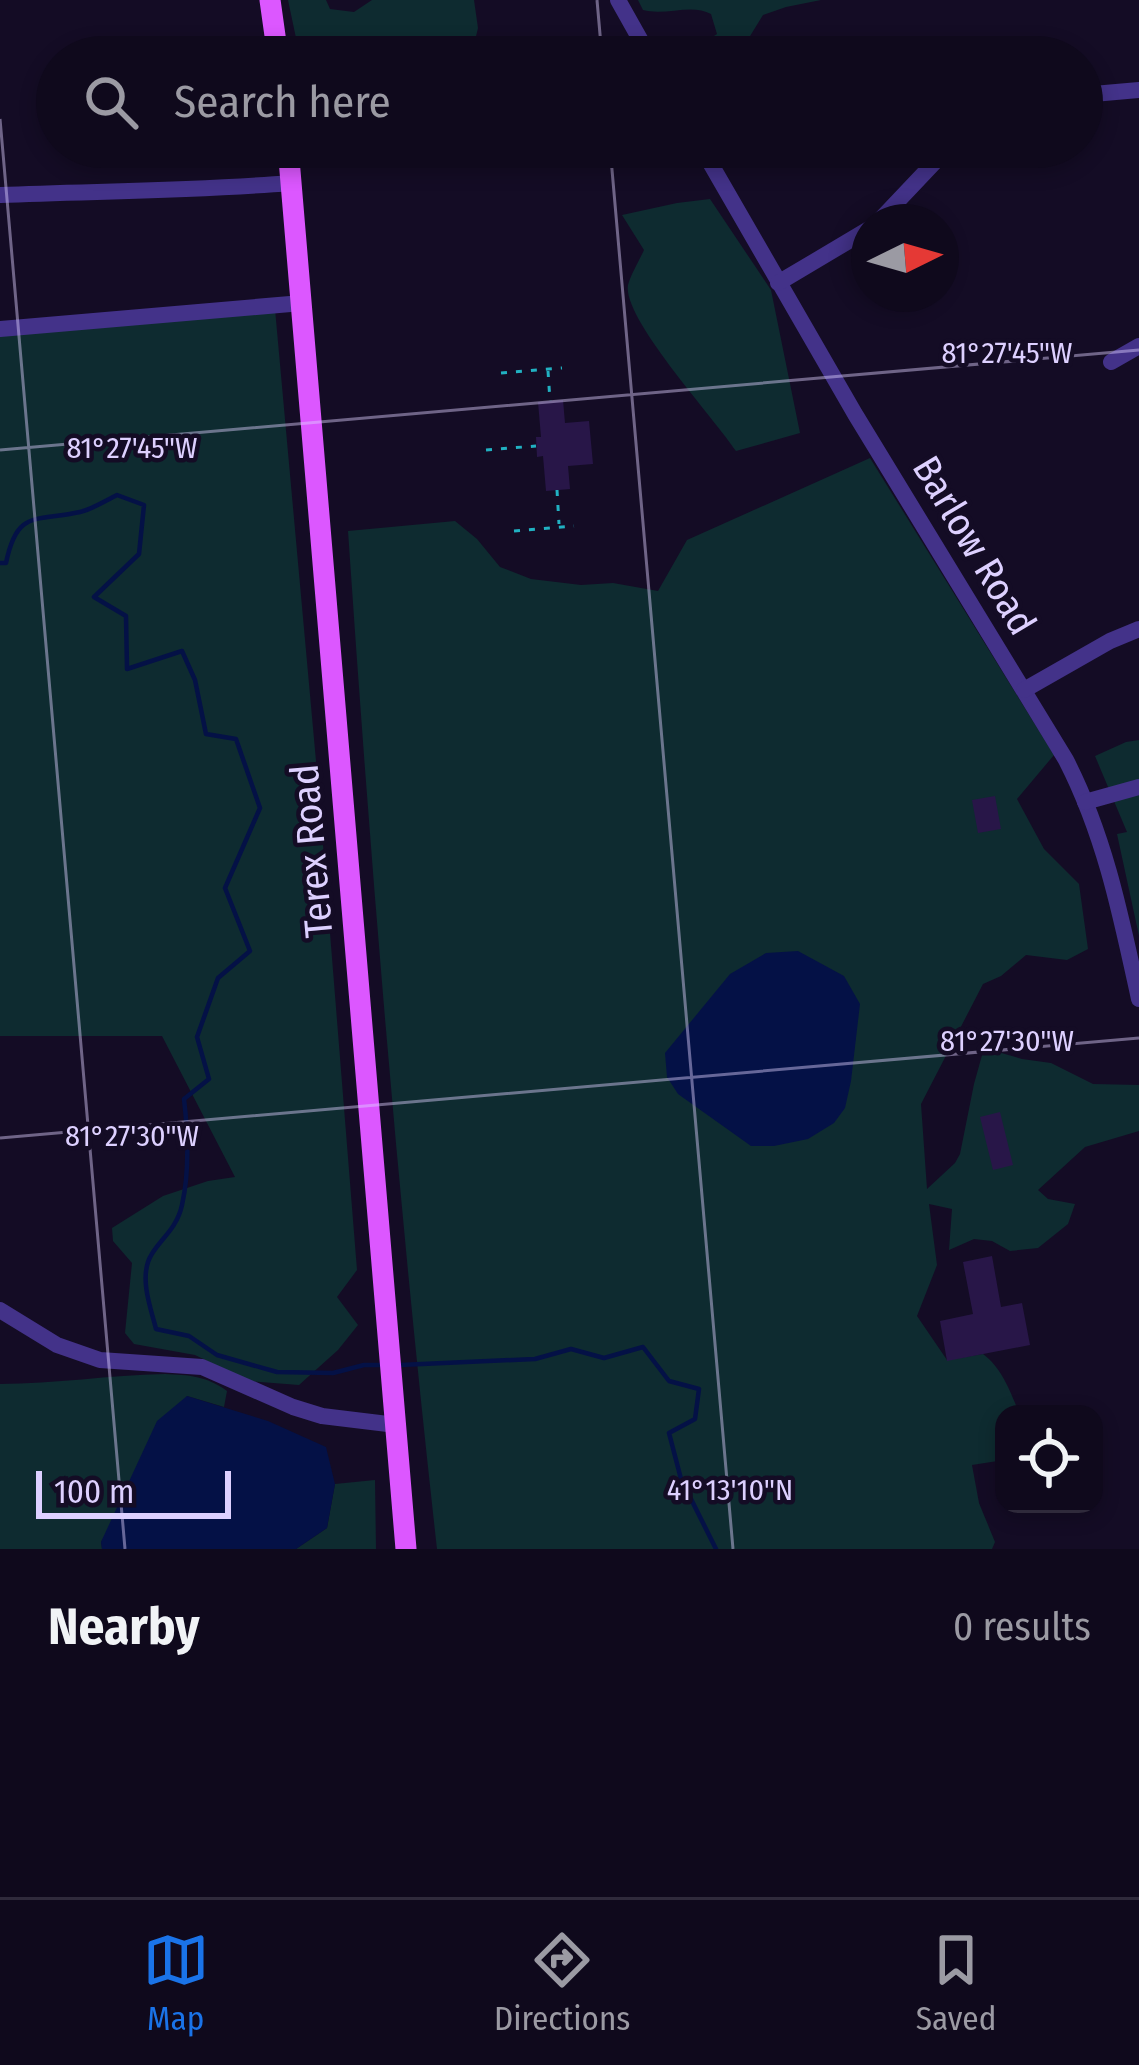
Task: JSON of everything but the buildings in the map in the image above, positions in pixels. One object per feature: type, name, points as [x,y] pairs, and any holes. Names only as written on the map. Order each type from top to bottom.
[{"type":"main road","points":[[270,0],[275,36]]},
{"type":"main road","name":"Terex Road","points":[[290,168],[406,1549]]},
{"type":"street","points":[[618,0],[638,36]]},
{"type":"street","points":[[1103,93],[1139,90]]},
{"type":"street","name":"Barlow Road","points":[[713,168],[1066,760],[1115,887],[1139,999]]},
{"type":"street","points":[[895,204],[929,168]]},
{"type":"street","points":[[0,195],[215,190],[291,183]]},
{"type":"street","points":[[778,283],[851,240]]},
{"type":"street","points":[[0,329],[302,303]]},
{"type":"street","points":[[1112,362],[1139,346]]},
{"type":"street","points":[[1024,690],[1110,640],[1139,629]]},
{"type":"street","points":[[1085,802],[1139,788]]},
{"type":"street","points":[[0,1310],[57,1345],[100,1360],[202,1367],[322,1416],[396,1425]]},
{"type":"path","points":[[501,373],[562,368]]},
{"type":"path","points":[[548,369],[550,401]]},
{"type":"path","points":[[486,450],[536,446]]},
{"type":"path","points":[[557,490],[560,527]]},
{"type":"path","points":[[514,531],[574,526]]},
{"type":"green space","points":[[288,0],[326,0],[330,9],[354,12],[372,0],[474,0],[478,28],[476,36],[296,36]]},
{"type":"green space","points":[[638,0],[821,0],[763,15],[750,36],[714,36],[711,14],[704,11],[643,10]]},
{"type":"green space","points":[[710,199],[771,290],[800,433],[736,451],[654,344],[630,300],[628,285],[644,250],[622,215]]},
{"type":"green space","points":[[275,309],[357,1270],[337,1297],[358,1325],[299,1385],[248,1381],[195,1355],[134,1344],[125,1333],[132,1263],[113,1241],[112,1228],[163,1196],[235,1177],[162,1036],[0,1036],[0,330]]},
{"type":"green space","points":[[870,458],[1054,755],[1017,799],[1044,849],[1079,884],[1088,949],[1067,960],[1026,955],[983,984],[921,1104],[927,1189],[960,1154],[984,1048],[1051,1063],[1093,1084],[1139,1085],[1139,1131],[1085,1147],[1038,1190],[1048,1199],[1075,1204],[1068,1224],[1038,1248],[1010,1251],[992,1241],[974,1239],[949,1250],[952,1209],[929,1204],[937,1265],[917,1316],[947,1360],[983,1354],[990,1360],[1016,1405],[995,1405],[995,1461],[972,1465],[979,1503],[995,1542],[992,1549],[437,1549],[387,1040],[348,531],[455,521],[500,567],[531,579],[613,583],[658,591],[687,540]]},
{"type":"green space","points":[[1139,740],[1139,936],[1117,834],[1127,832],[1095,756]]},
{"type":"green space","points":[[165,1374],[197,1377],[220,1386],[227,1391],[224,1407],[187,1396],[101,1542],[102,1549],[0,1549],[0,1384]]},
{"type":"green space","points":[[375,1480],[376,1549],[296,1549],[327,1528],[335,1484]]},
{"type":"shaded area","points":[[798,951],[844,976],[860,1004],[845,1108],[834,1123],[808,1139],[751,1146],[678,1094],[667,1077],[665,1053],[730,974],[766,953]]},
{"type":"shaded area","points":[[187,1396],[268,1421],[326,1447],[335,1484],[327,1528],[296,1549],[102,1549],[101,1542],[157,1421]]},
{"type":"waterway","points":[[0,563],[6,563],[16,534],[30,521],[85,511],[117,495],[144,505],[139,554],[94,597],[126,616],[127,669],[182,651],[195,680],[206,734],[236,739],[260,808],[225,888],[250,951],[218,978],[197,1037],[209,1079],[184,1099],[188,1152],[182,1205],[146,1270],[156,1329],[189,1336],[217,1355],[277,1372],[333,1373],[383,1365]]},
{"type":"waterway","points":[[400,1365],[535,1359],[571,1349],[604,1358],[643,1347],[669,1381],[699,1389],[695,1419],[669,1433],[681,1479],[716,1549]]}]
